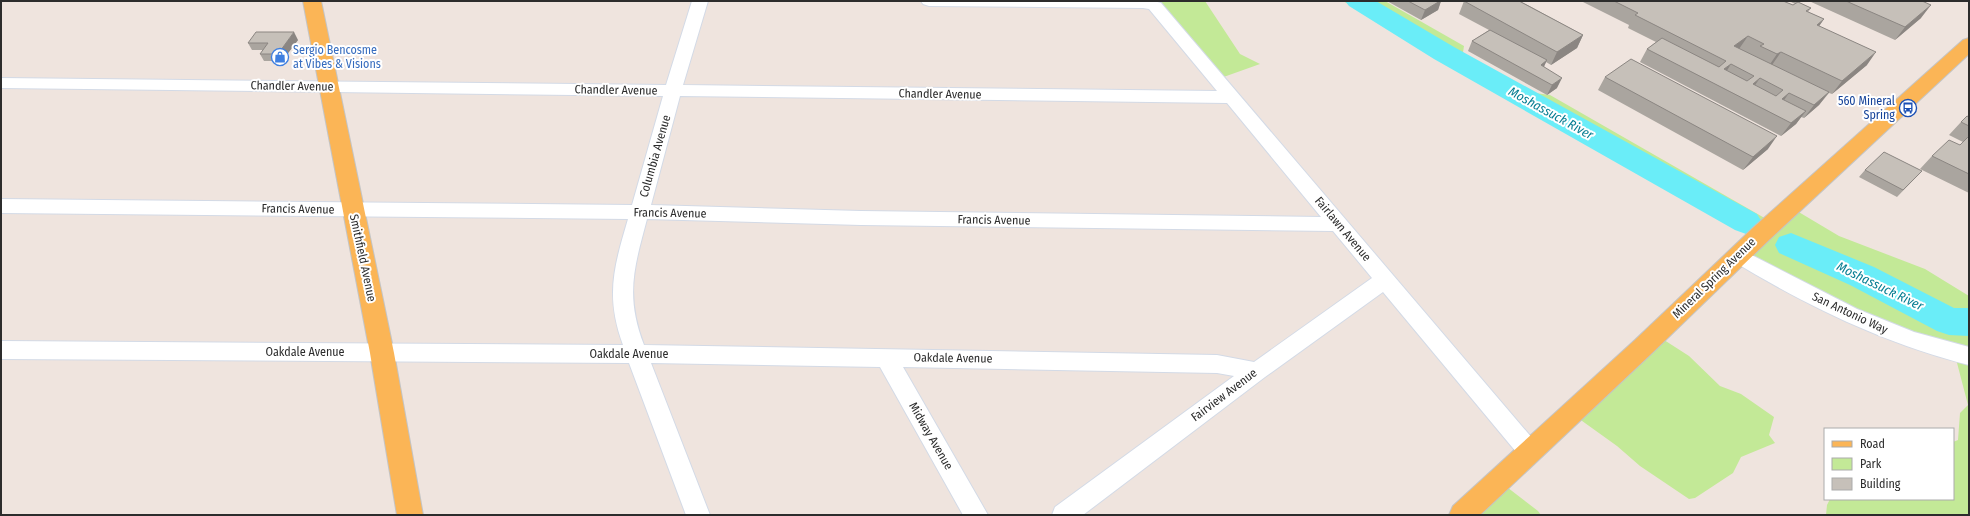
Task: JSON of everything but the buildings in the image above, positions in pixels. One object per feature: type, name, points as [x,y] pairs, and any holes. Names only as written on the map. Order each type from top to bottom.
[{"type":"main road","name":"Smithfield Avenue","points":[[312,1],[382,353],[410,515]]},
{"type":"main road","name":"Mineral Spring Avenue","points":[[1462,515],[1643,347],[1738,255],[1969,44]]},
{"type":"street","name":"Columbia Avenue","points":[[698,515],[626,325],[622,300],[622,280],[639,212],[673,90],[700,1]]},
{"type":"street","name":"Fairlawn Avenue","points":[[929,1],[1143,2],[1156,6],[1230,97],[1386,279],[1530,452]]},
{"type":"street","name":"Chandler Avenue","points":[[1,83],[1230,97]]},
{"type":"street","name":"Francis Avenue","points":[[1,206],[639,212],[861,218],[1339,224]]},
{"type":"street","name":"San Antonio Way","points":[[1738,255],[1768,273],[1839,309],[1919,343],[1969,356]]},
{"type":"street","name":"Fairview Avenue","points":[[1064,515],[1256,371],[1386,279]]},
{"type":"street","name":"Oakdale Avenue","points":[[1,350],[886,357],[1216,364],[1256,371]]},
{"type":"street","name":"Midway Avenue","points":[[886,357],[976,515]]},
{"type":"green space","points":[[1154,1],[1205,1],[1240,54],[1260,64],[1218,79]]},
{"type":"green space","points":[[1343,1],[1385,1],[1464,46],[1462,59],[1512,90],[1550,95],[1775,224],[1797,211],[1839,236],[1925,269],[1969,296],[1969,515],[1826,515],[1827,505],[1830,500],[1954,500],[1954,442],[1958,440],[1960,413],[1968,405],[1956,359],[1742,258],[1769,231],[1647,164],[1637,165],[1618,160]]},
{"type":"green space","points":[[1661,338],[1689,356],[1720,386],[1741,394],[1774,417],[1769,435],[1775,443],[1741,457],[1733,473],[1695,498],[1689,499],[1640,466],[1617,446],[1571,413]]},
{"type":"green space","points":[[1499,481],[1538,511],[1541,515],[1459,515]]},
{"type":"waterway","name":"Moshassuck River","points":[[1358,1],[1444,53],[1746,222]]},
{"type":"waterway","name":"Moshassuck River","points":[[1791,245],[1862,276],[1949,321],[1969,322]]},
{"type":"place","name":"Sergio Bencosme at Vibes & Visions","points":[[280,57]]},
{"type":"place","name":"560 Mineral Spring","points":[[1908,108]]}]
